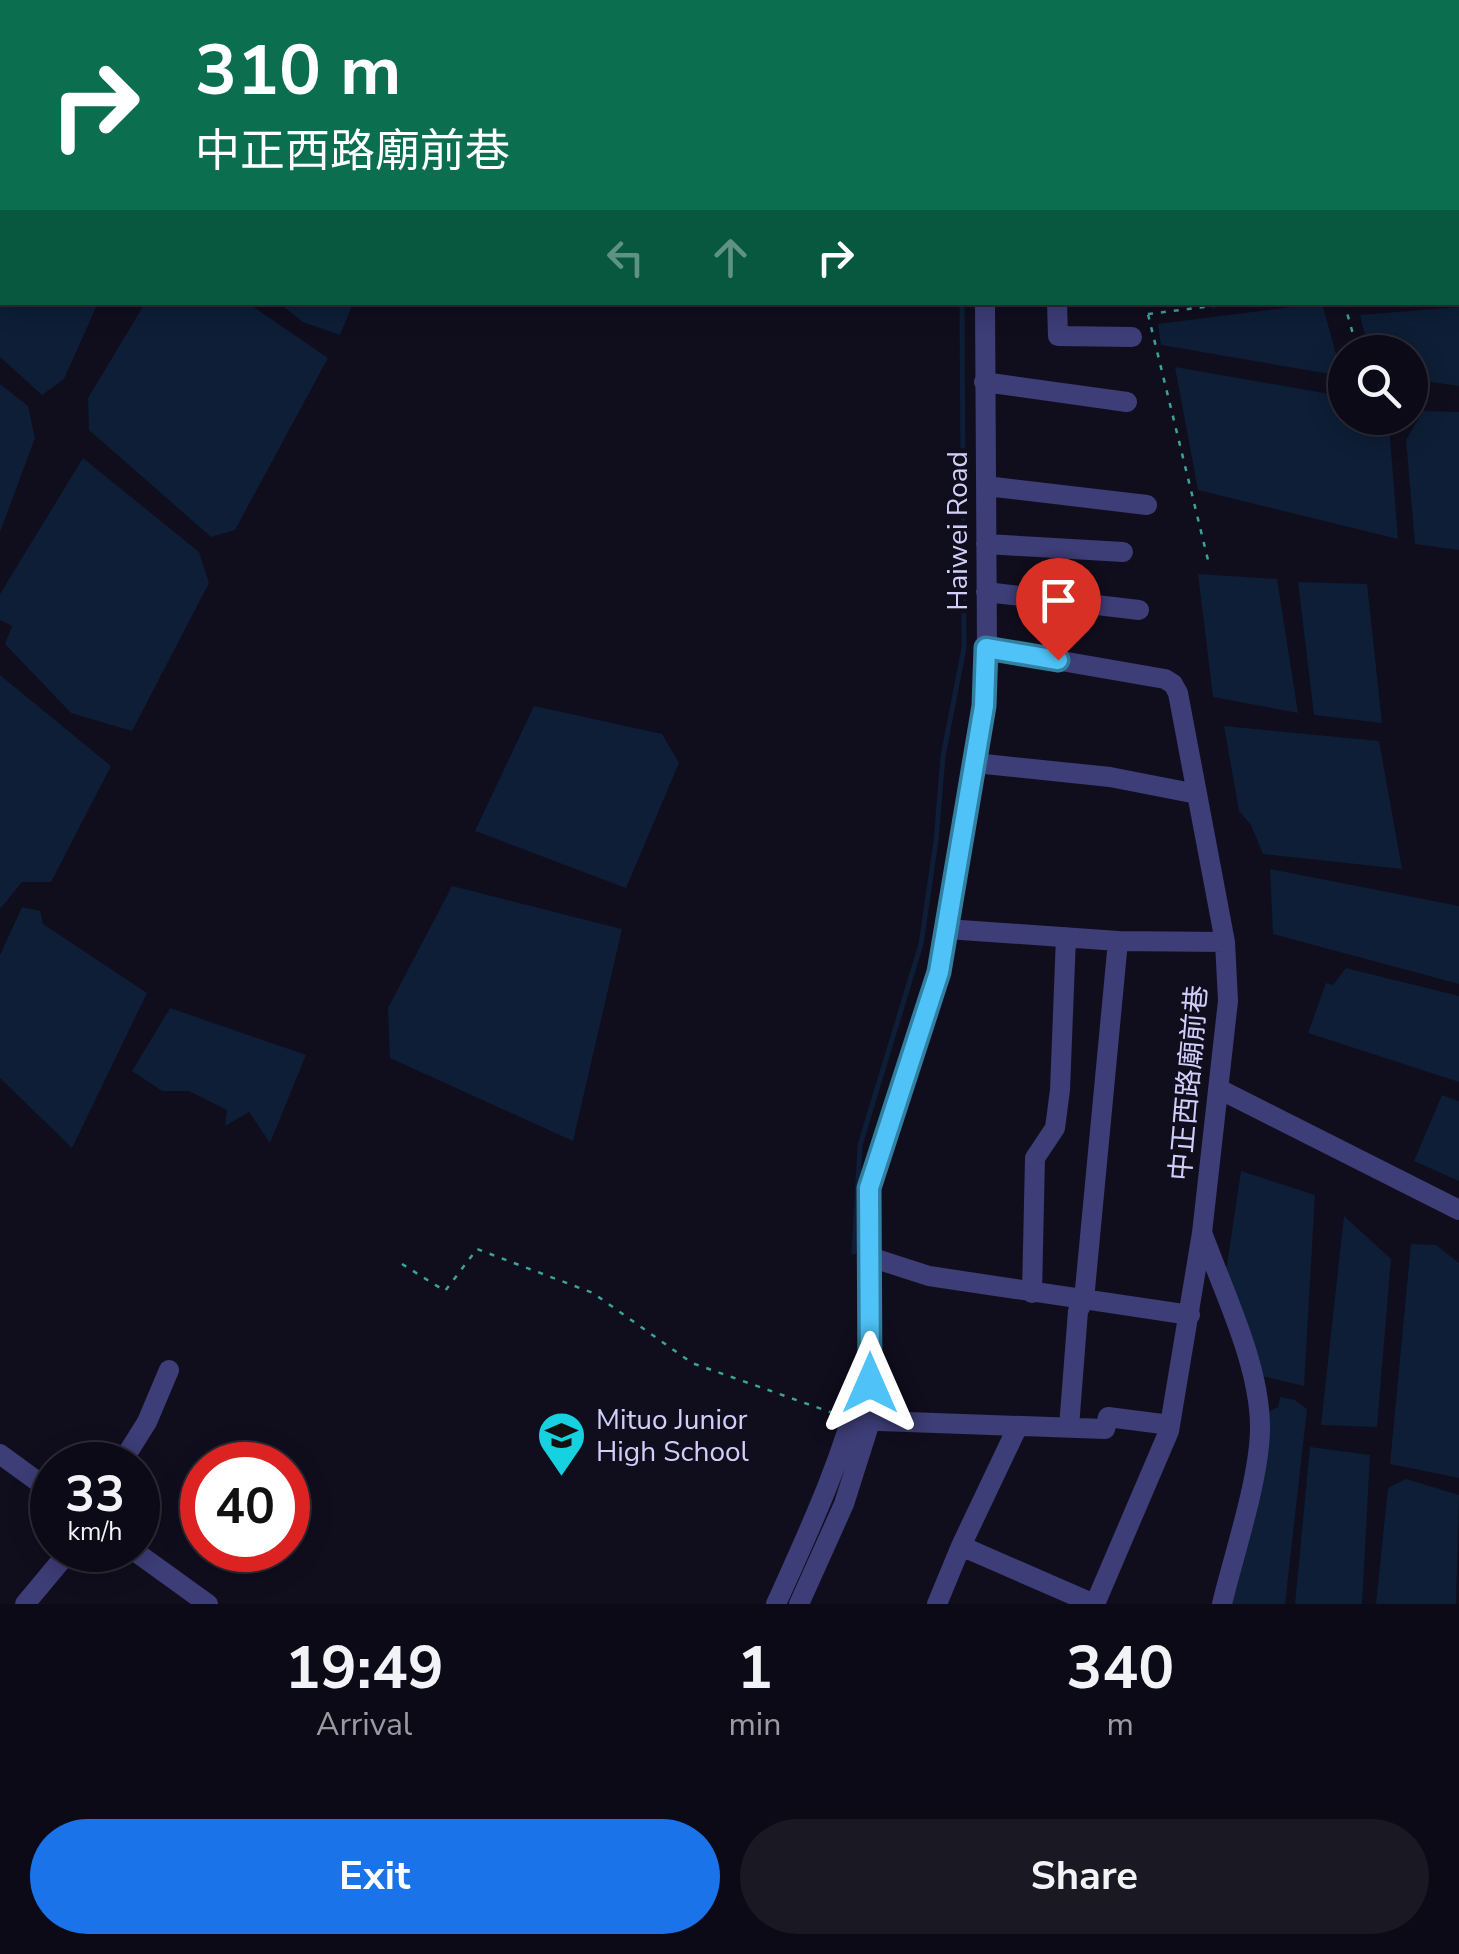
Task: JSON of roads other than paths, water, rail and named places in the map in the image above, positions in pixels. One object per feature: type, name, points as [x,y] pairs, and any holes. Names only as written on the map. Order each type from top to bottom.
[{"type":"street","name":"Haiwei Road","points":[[800,1604],[844,1504],[861,1421],[870,1344],[869,1188],[926,1016],[948,929],[984,706],[985,305]]},
{"type":"street","points":[[1057,305],[1058,336],[1132,337]]},
{"type":"street","points":[[984,382],[1126,402]]},
{"type":"street","points":[[986,486],[1148,505]]},
{"type":"street","points":[[986,544],[1123,552]]},
{"type":"street","points":[[986,592],[1140,610]]},
{"type":"street","name":"中正西路廟前巷","points":[[986,648],[1173,684],[1178,693],[1225,942],[1228,1001],[1219,1088],[1202,1233],[1170,1425],[1094,1604]]},
{"type":"street","points":[[975,763],[1110,777],[1197,794]]},
{"type":"street","points":[[948,929],[1118,941],[1225,942]]},
{"type":"street","points":[[1032,1293],[1035,1158],[1055,1128],[1066,937]]},
{"type":"street","points":[[1070,1427],[1078,1312],[1084,1300],[1118,941]]},
{"type":"street","points":[[1219,1088],[1459,1210]]},
{"type":"street","points":[[1202,1233],[1253,1374],[1260,1425],[1256,1462],[1222,1604]]},
{"type":"street","points":[[870,1257],[929,1276],[1190,1315]]},
{"type":"street","points":[[135,1442],[170,1370]]},
{"type":"street","points":[[861,1421],[1105,1429],[1108,1417],[1170,1425]]},
{"type":"street","name":"Haiwei Road","points":[[776,1604],[861,1421]]},
{"type":"street","points":[[937,1604],[1018,1426]]},
{"type":"street","points":[[0,1454],[30,1476]]},
{"type":"street","points":[[961,1546],[1094,1604]]},
{"type":"street","points":[[160,1569],[208,1604]]},
{"type":"street","points":[[25,1604],[52,1572]]},
{"type":"water","points":[[0,305],[97,305],[64,379],[42,395],[0,357]]},
{"type":"water","points":[[144,305],[251,305],[328,358],[235,530],[211,537],[89,430],[88,398]]},
{"type":"water","points":[[282,305],[352,305],[340,335],[303,322]]},
{"type":"water","points":[[1306,305],[1323,305],[1331,335],[1328,374],[1161,345],[1158,324]]},
{"type":"water","points":[[1459,307],[1459,386],[1428,382],[1428,335],[1365,335],[1360,315]]},
{"type":"water","points":[[1175,367],[1328,394],[1328,435],[1390,435],[1398,539],[1198,490]]},
{"type":"water","points":[[0,384],[28,406],[35,438],[0,532]]},
{"type":"water","points":[[1428,411],[1459,412],[1459,550],[1415,544],[1406,440],[1409,435],[1428,435]]},
{"type":"water","points":[[83,458],[199,552],[209,583],[132,731],[71,713],[5,644],[12,626],[0,620],[0,594]]},
{"type":"water","points":[[1198,574],[1277,579],[1298,713],[1213,697]]},
{"type":"water","points":[[1298,582],[1367,584],[1382,723],[1314,715]]},
{"type":"water","points":[[0,675],[111,766],[51,882],[22,882],[0,909]]},
{"type":"water","points":[[534,706],[662,734],[679,763],[626,888],[475,831]]},
{"type":"water","points":[[1224,726],[1379,741],[1402,869],[1263,854],[1251,825],[1239,811]]},
{"type":"water","points":[[1270,869],[1459,906],[1459,984],[1273,934]]},
{"type":"water","points":[[452,886],[622,929],[573,1141],[390,1058],[388,1008]]},
{"type":"water","points":[[22,907],[40,911],[43,924],[147,993],[72,1148],[0,1078],[0,955]]},
{"type":"water","points":[[1346,968],[1459,996],[1459,1082],[1308,1033],[1326,983],[1333,985]]},
{"type":"water","points":[[170,1008],[306,1055],[270,1143],[249,1112],[225,1126],[227,1110],[189,1091],[162,1091],[132,1071]]},
{"type":"water","points":[[1442,1095],[1459,1101],[1459,1181],[1414,1161]]},
{"type":"water","points":[[1241,1171],[1315,1195],[1304,1386],[1257,1375],[1223,1292]]},
{"type":"water","points":[[1344,1216],[1391,1259],[1377,1427],[1321,1425]]},
{"type":"water","points":[[1411,1244],[1436,1245],[1459,1263],[1459,1478],[1390,1464]]},
{"type":"water","points":[[1280,1397],[1295,1400],[1307,1409],[1285,1604],[1230,1604],[1262,1415],[1278,1407]]},
{"type":"water","points":[[1310,1447],[1370,1455],[1362,1604],[1295,1604]]},
{"type":"water","points":[[1406,1479],[1459,1495],[1456,1604],[1376,1604],[1388,1488]]},
{"type":"waterway","points":[[854,1252],[860,1145],[921,944],[943,756],[964,648],[962,305]]},
{"type":"place","name":"Mituo Junior High School","points":[[561,1478]]}]
